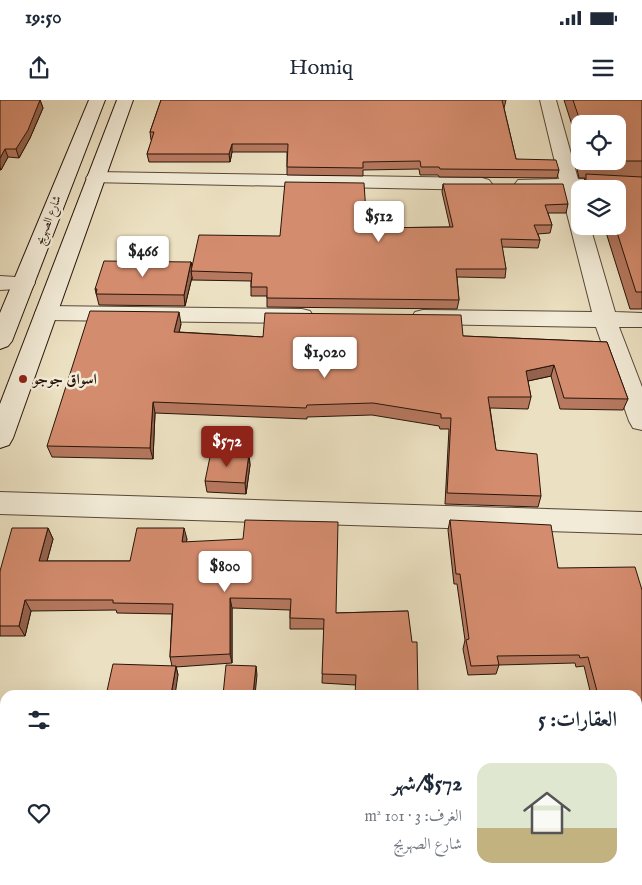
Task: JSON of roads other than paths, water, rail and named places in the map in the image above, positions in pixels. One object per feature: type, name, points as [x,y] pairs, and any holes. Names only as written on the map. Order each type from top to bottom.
[{"type":"street","name":"شارع الصهريج","points":[[0,341],[97,100]]},
{"type":"street","points":[[0,438],[125,100]]},
{"type":"street","points":[[548,100],[571,192]]},
{"type":"street","points":[[96,178],[336,184],[569,184],[642,186]]},
{"type":"street","points":[[582,235],[605,319],[642,421]]},
{"type":"street","points":[[0,283],[24,283]]},
{"type":"street","points":[[46,312],[325,316]]},
{"type":"street","points":[[402,317],[642,320]]},
{"type":"street","points":[[0,503],[642,523]]},
{"type":"place","name":"اسواق جوجو","points":[[23,379]]}]
